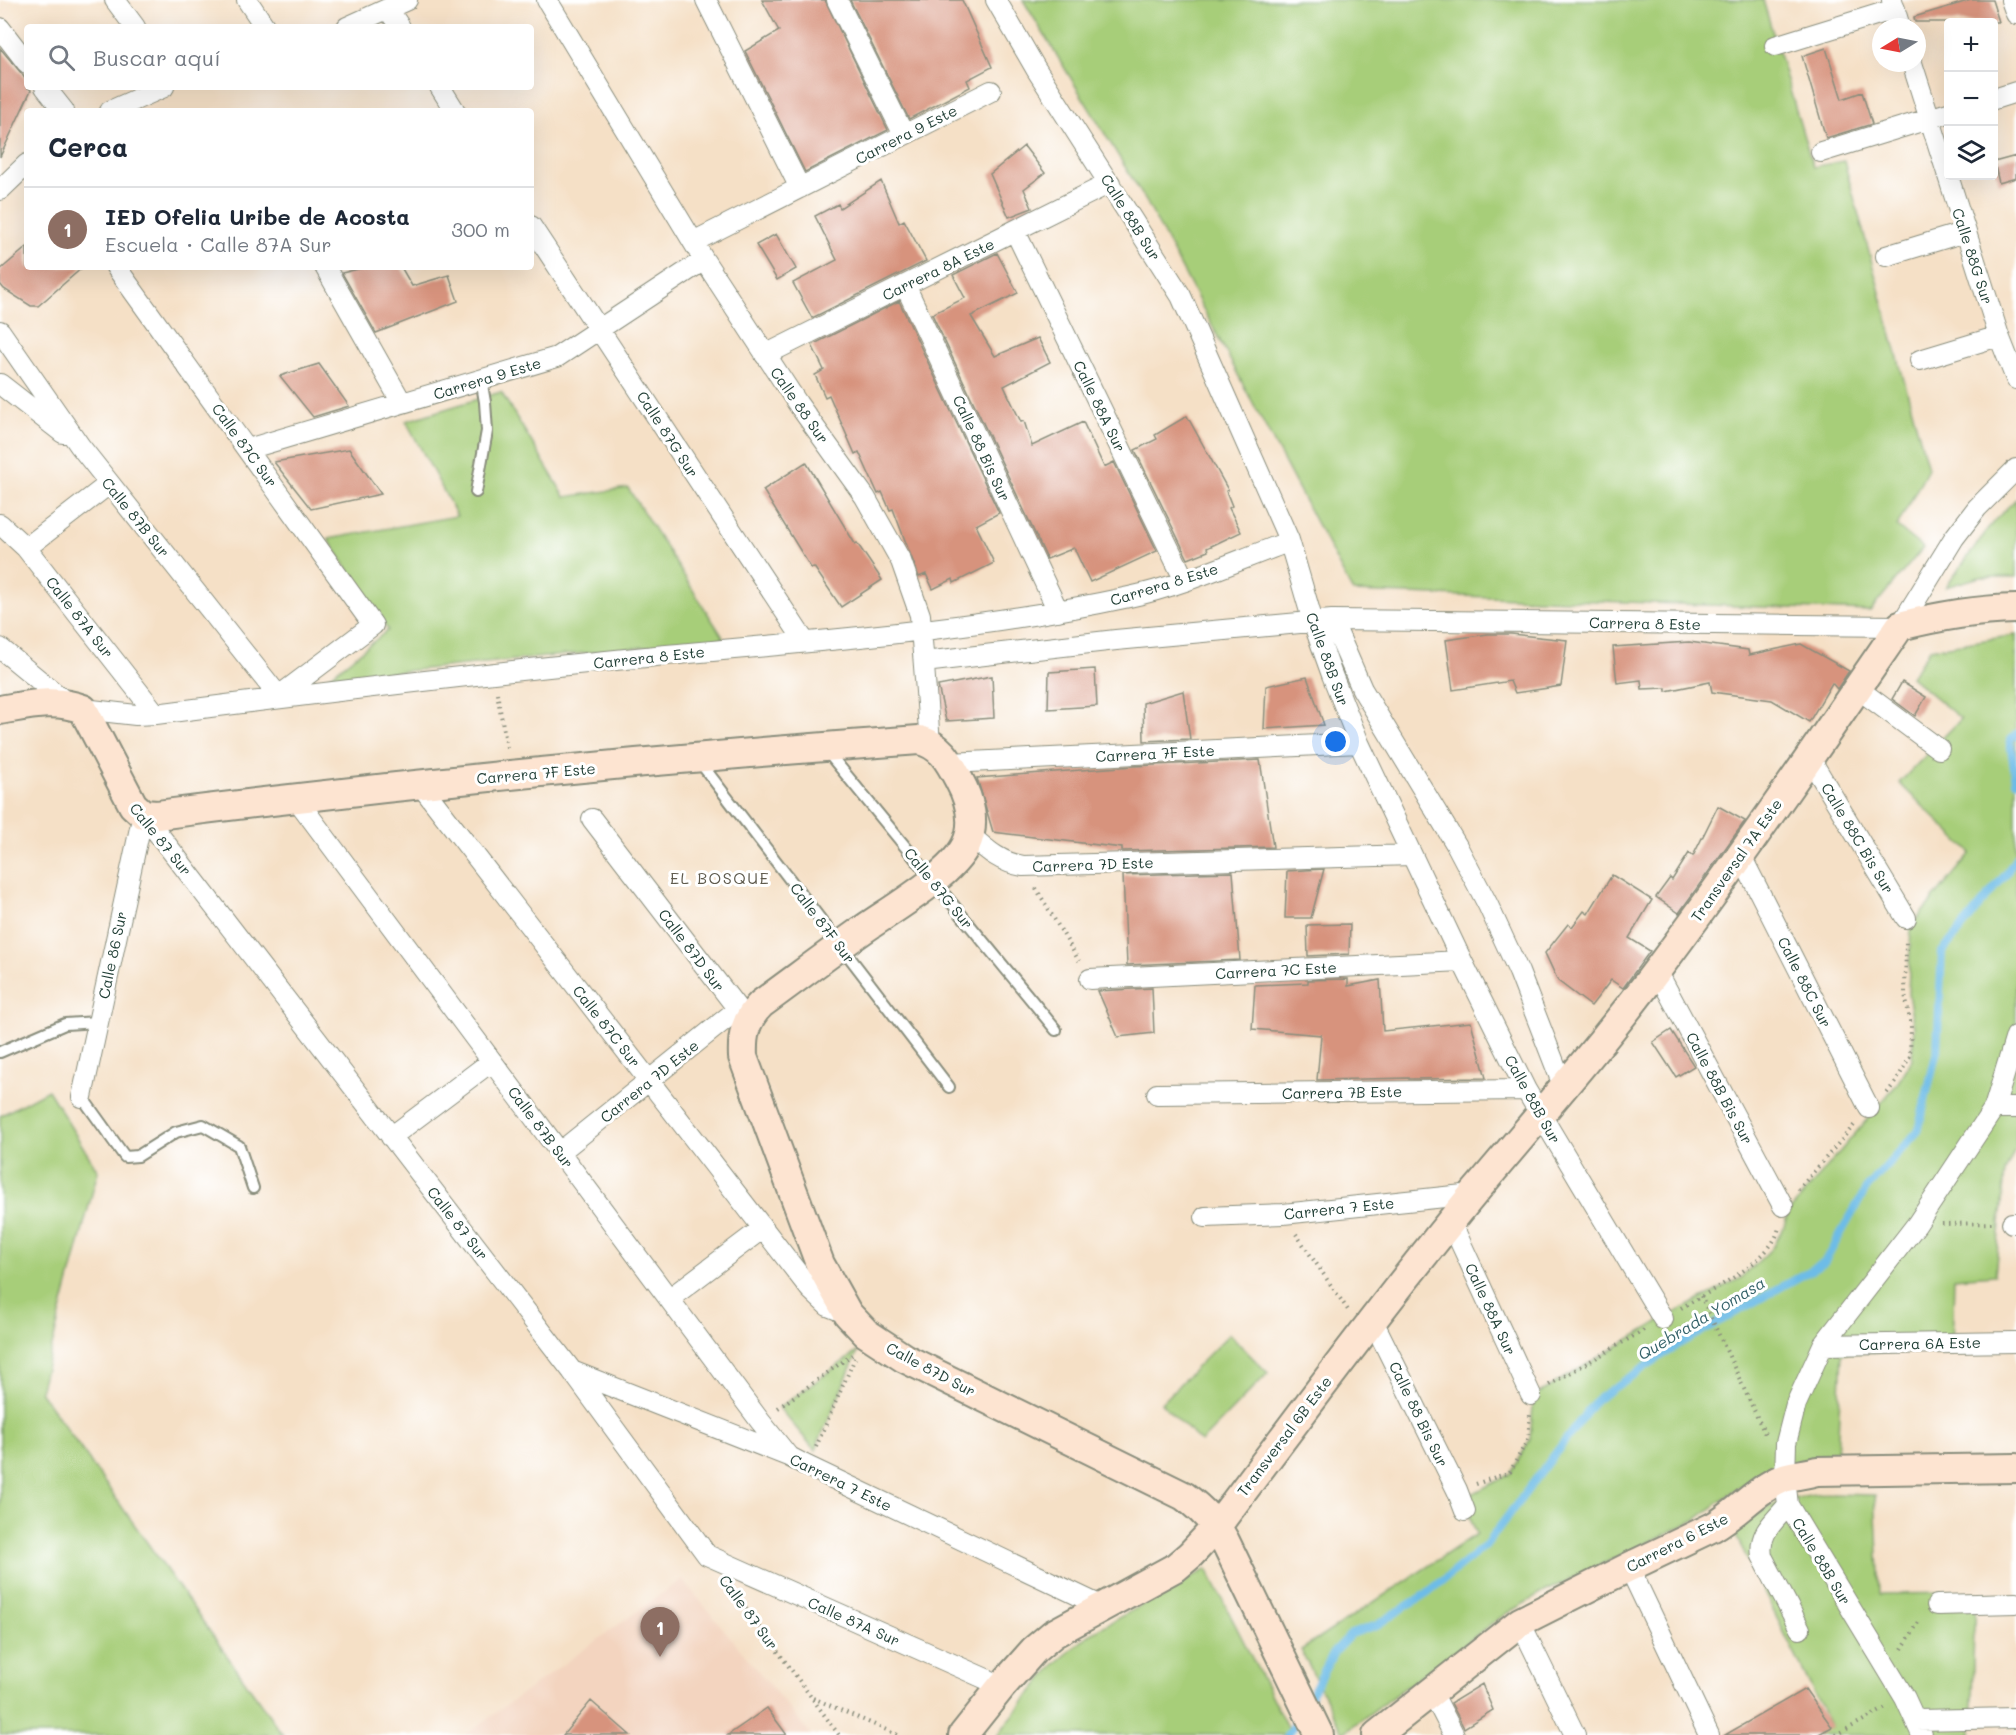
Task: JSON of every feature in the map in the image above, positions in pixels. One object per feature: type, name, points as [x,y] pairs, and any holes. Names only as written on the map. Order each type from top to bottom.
[{"type":"street","points":[[116,0],[133,24]]},
{"type":"street","points":[[247,0],[263,24]]},
{"type":"street","points":[[354,24],[407,0]]},
{"type":"street","name":"Calle 88 Sur","points":[[547,0],[704,260],[765,355],[865,497],[880,523],[915,596],[922,630],[930,743]]},
{"type":"street","points":[[706,0],[800,188]]},
{"type":"street","points":[[837,0],[904,135]]},
{"type":"street","name":"Calle 88B Sur","points":[[996,0],[1036,69],[1181,296],[1323,621],[1457,846],[1488,905],[1519,972],[1564,1088]]},
{"type":"street","points":[[2012,0],[2016,14]]},
{"type":"street","points":[[388,9],[398,24]]},
{"type":"street","points":[[1775,46],[1895,12]]},
{"type":"street","points":[[0,28],[24,59]]},
{"type":"street","name":"Calle 88G Sur","points":[[1915,72],[1999,336],[2016,379]]},
{"type":"street","points":[[47,90],[62,108]]},
{"type":"street","points":[[117,108],[157,90]]},
{"type":"street","points":[[442,90],[453,108]]},
{"type":"street","name":"Carrera 9 Este","points":[[693,242],[990,91]]},
{"type":"street","points":[[1998,98],[2016,92]]},
{"type":"street","points":[[1821,152],[1944,114]]},
{"type":"street","points":[[0,190],[24,167]]},
{"type":"street","name":"Carrera 8A Este","points":[[765,355],[1110,183]]},
{"type":"street","name":"Calle 87G Sur","points":[[534,231],[806,642]]},
{"type":"street","name":"Calle 88A Sur","points":[[1015,231],[1185,581]]},
{"type":"street","points":[[1886,256],[1965,232]]},
{"type":"street","name":"Carrera 9 Este","points":[[248,449],[557,357],[704,260]]},
{"type":"street","name":"Calle 87C Sur","points":[[118,270],[373,625],[279,697]]},
{"type":"street","points":[[327,270],[402,403]]},
{"type":"street","name":"Calle 88 Bis Sur","points":[[905,285],[1058,610]]},
{"type":"street","name":"Calle 87B Sur","points":[[0,331],[80,446],[279,697]]},
{"type":"street","points":[[1920,360],[1999,336]]},
{"type":"street","points":[[0,384],[80,446]]},
{"type":"street","points":[[1900,626],[1954,538],[1977,508],[2016,469]]},
{"type":"street","points":[[26,548],[109,484]]},
{"type":"street","name":"Calle 87A Sur","points":[[0,524],[26,548],[156,714]]},
{"type":"street","name":"Carrera 8 Este","points":[[0,710],[41,703],[136,715],[156,714],[493,672],[922,630],[1131,597],[1185,581],[1289,540]]},
{"type":"street","points":[[1900,626],[1962,613],[2016,609]]},
{"type":"street","name":"Calle 88B Sur","points":[[1323,621],[1332,675],[1359,743],[1462,961],[1526,1090],[1663,1319]]},
{"type":"street","name":"Carrera 8 Este","points":[[924,662],[1116,640],[1323,621],[1900,626]]},
{"type":"street","name":"Transversal 7A Este","points":[[1564,1088],[1657,971],[1900,626]]},
{"type":"street","name":"Calle 87 Sur","points":[[0,648],[75,706],[133,805],[143,814],[572,1371],[707,1555]]},
{"type":"street","points":[[1857,688],[1939,749]]},
{"type":"street","name":"Carrera 7F Este","points":[[143,814],[157,815],[419,783],[823,747],[919,741],[930,743]]},
{"type":"street","points":[[930,743],[950,763],[967,795],[971,812],[970,835]]},
{"type":"street","name":"Carrera 7F Este","points":[[950,763],[1359,743]]},
{"type":"street","name":"Calle 88C Bis Sur","points":[[1809,757],[1906,918]]},
{"type":"street","name":"Calle 87C Sur","points":[[419,783],[810,1289],[828,1306],[848,1314]]},
{"type":"street","name":"Calle 87B Sur","points":[[296,798],[788,1456]]},
{"type":"street","name":"Calle 86 Sur","points":[[82,1096],[143,814]]},
{"type":"street","name":"Calle 87D Sur","points":[[592,819],[742,1015],[743,1057],[820,1264],[848,1314],[866,1333],[904,1358],[1184,1496],[1200,1508],[1217,1526],[1316,1728]]},
{"type":"street","name":"Carrera 7D Este","points":[[560,1152],[649,1080],[761,1004],[933,881],[960,855],[970,835],[994,856],[1009,864],[1023,867],[1412,855]]},
{"type":"street","name":"Calle 88C Sur","points":[[1740,856],[1869,1108]]},
{"type":"street","name":"Carrera 7C Este","points":[[1090,979],[1462,961]]},
{"type":"street","name":"Calle 88B Bis Sur","points":[[1657,971],[1783,1206]]},
{"type":"street","points":[[1800,1629],[1762,1556],[1760,1545],[1787,1491],[1786,1443],[1796,1404],[1823,1345],[1917,1224],[1994,1108],[2016,1036]]},
{"type":"street","points":[[391,1137],[492,1061]]},
{"type":"street","name":"Transversal 6B Este","points":[[963,1735],[1034,1650],[1053,1634],[1176,1567],[1217,1526],[1367,1326],[1473,1194],[1564,1088]]},
{"type":"street","name":"Carrera 7B Este","points":[[1157,1094],[1526,1090]]},
{"type":"street","points":[[1994,1108],[2016,1108]]},
{"type":"street","name":"Carrera 7 Este","points":[[1205,1217],[1283,1214],[1473,1194]]},
{"type":"street","name":"Calle 88A Sur","points":[[1451,1222],[1532,1395]]},
{"type":"street","points":[[669,1299],[763,1228]]},
{"type":"street","name":"Calle 88 Bis Sur","points":[[1367,1326],[1457,1490],[1465,1510]]},
{"type":"street","name":"Carrera 6A Este","points":[[1823,1345],[2016,1342]]},
{"type":"street","name":"Carrera 7 Este","points":[[572,1371],[788,1456],[1103,1607]]},
{"type":"street","name":"Carrera 6 Este","points":[[1377,1735],[1520,1622],[1726,1520],[1752,1497],[1787,1491],[1817,1472],[2016,1468]]},
{"type":"street","name":"Calle 88B Sur","points":[[1787,1491],[1905,1698],[1919,1728]]},
{"type":"street","name":"Calle 87A Sur","points":[[707,1555],[1002,1686]]},
{"type":"street","points":[[1629,1567],[1709,1735]]},
{"type":"street","points":[[1937,1605],[2016,1603]]},
{"type":"street","points":[[1520,1622],[1575,1735]]},
{"type":"street","points":[[1432,1692],[1454,1735]]},
{"type":"street","points":[[1919,1728],[2016,1718]]},
{"type":"lane","points":[[476,492],[487,431],[481,379]]},
{"type":"lane","name":"Calle 87G Sur","points":[[823,747],[1056,1030]]},
{"type":"lane","name":"Calle 87F Sur","points":[[697,758],[949,1087]]},
{"type":"lane","points":[[0,1052],[65,1024],[98,1022]]},
{"type":"lane","points":[[82,1096],[126,1156],[138,1156],[176,1132],[203,1125],[239,1146],[253,1188]]},
{"type":"path","points":[[493,672],[512,775]]},
{"type":"path","points":[[1023,867],[1090,979]]},
{"type":"path","points":[[1457,1490],[1510,1472],[1528,1439],[1532,1395],[1740,1275],[1768,1250],[1779,1233],[1783,1206]]},
{"type":"path","points":[[1283,1214],[1367,1326]]},
{"type":"path","points":[[1917,1224],[2014,1223]]},
{"type":"path","points":[[1701,1296],[1765,1435]]},
{"type":"path","points":[[760,1421],[858,1351],[807,1467]]},
{"type":"path","name":"Calle 87 Sur","points":[[707,1555],[839,1735]]},
{"type":"path","points":[[1888,1670],[1923,1615],[1937,1605]]},
{"type":"path","points":[[812,1698],[898,1735]]},
{"type":"path","points":[[1836,1735],[1905,1698]]},
{"type":"shaded area","points":[[682,1579],[811,1735],[465,1735]]},
{"type":"green space","points":[[1023,0],[1763,0],[1813,167],[1844,161],[1928,468],[1897,527],[1923,548],[1870,611],[1353,592],[1146,201]]},
{"type":"green space","points":[[501,392],[565,497],[628,488],[724,639],[326,679],[388,630],[328,539],[457,516],[406,421]]},
{"type":"green space","points":[[2016,499],[2016,577],[1980,577],[1946,587],[1994,521]]},
{"type":"green space","points":[[2016,635],[2016,1147],[2005,1172],[1995,1275],[1954,1278],[1952,1350],[1842,1353],[1837,1455],[1818,1456],[1770,1470],[1740,1487],[1695,1520],[1550,1589],[1507,1613],[1343,1733],[1301,1650],[1477,1534],[1462,1499],[1511,1474],[1530,1439],[1534,1396],[1663,1319],[1741,1278],[1771,1249],[1782,1232],[1788,1213],[1897,1084],[1912,1060],[1914,1027],[1908,994],[1911,926],[1971,853],[1899,783],[1961,719],[1911,677],[1930,649]]},
{"type":"green space","points":[[48,1090],[98,1171],[40,1391],[283,1735],[0,1735],[0,1116]]},
{"type":"green space","points":[[1229,1334],[1268,1373],[1201,1442],[1161,1403]]},
{"type":"green space","points":[[858,1351],[815,1450],[779,1408]]},
{"type":"green space","points":[[1826,1494],[1875,1495],[1880,1594],[1975,1593],[1971,1735],[1815,1735],[1831,1727],[1735,1534],[1756,1515],[1776,1504]]},
{"type":"green space","points":[[1207,1569],[1291,1735],[997,1735],[1054,1665],[1091,1633]]},
{"type":"building","points":[[762,0],[825,0],[888,130],[805,172],[745,51],[779,31]]},
{"type":"building","points":[[850,0],[962,0],[992,67],[967,80],[970,87],[909,119]]},
{"type":"building","points":[[1971,0],[1992,0],[1998,18],[1944,18],[1944,22],[1926,22],[1926,18],[1914,17]]},
{"type":"building","points":[[0,48],[24,77],[24,90],[31,90],[0,157]]},
{"type":"building","points":[[1826,48],[1842,99],[1862,92],[1872,124],[1826,138],[1802,56]]},
{"type":"building","points":[[1024,146],[1045,173],[1024,189],[1032,208],[1009,217],[990,174]]},
{"type":"building","points":[[2016,156],[2016,178],[1999,183],[1998,161]]},
{"type":"building","points":[[881,181],[899,223],[904,220],[926,261],[812,318],[793,283],[837,260],[815,216],[838,204],[840,208]]},
{"type":"building","points":[[776,234],[796,269],[777,280],[756,245]]},
{"type":"building","points":[[24,250],[24,270],[80,270],[38,306],[31,306],[4,289],[0,284],[0,270]]},
{"type":"building","points":[[997,253],[1018,293],[971,316],[995,356],[1038,338],[1050,362],[1004,386],[1021,422],[1024,421],[1032,446],[1083,422],[1104,467],[1114,462],[1157,551],[1090,582],[1074,548],[1047,559],[932,314],[965,298],[953,275]]},
{"type":"building","points":[[354,270],[403,270],[412,286],[449,275],[458,301],[376,333],[342,273]]},
{"type":"building","points":[[899,301],[999,513],[976,525],[994,563],[954,583],[953,579],[933,589],[926,574],[919,577],[893,509],[890,510],[882,492],[878,494],[859,452],[855,454],[829,395],[825,397],[815,375],[824,370],[812,345]]},
{"type":"building","points":[[319,364],[349,406],[313,417],[280,376]]},
{"type":"building","points":[[1187,416],[1228,490],[1226,491],[1232,506],[1229,508],[1241,532],[1207,548],[1208,551],[1188,559],[1135,450],[1157,439],[1155,435]]},
{"type":"building","points":[[349,449],[381,494],[311,509],[274,462]]},
{"type":"building","points":[[806,462],[855,544],[857,543],[882,580],[841,607],[814,567],[811,568],[763,490]]},
{"type":"building","points":[[1488,634],[1567,640],[1561,686],[1515,693],[1510,681],[1453,690],[1446,640]]},
{"type":"building","points":[[1689,642],[1748,650],[1749,655],[1801,644],[1849,671],[1837,689],[1832,683],[1809,722],[1772,700],[1712,692],[1710,682],[1666,691],[1666,688],[1642,689],[1641,680],[1617,683],[1613,647]]},
{"type":"building","points":[[1095,669],[1097,706],[1048,709],[1049,672]]},
{"type":"building","points":[[992,676],[994,718],[946,721],[938,686]]},
{"type":"building","points":[[1307,677],[1324,725],[1264,729],[1266,686]]},
{"type":"building","points":[[1902,682],[1926,697],[1915,716],[1892,699]]},
{"type":"building","points":[[1183,691],[1190,739],[1144,741],[1143,703]]},
{"type":"building","points":[[1260,760],[1273,847],[1122,851],[1122,848],[993,832],[977,778],[1134,766]]},
{"type":"building","points":[[1718,806],[1745,821],[1679,913],[1656,897],[1670,878],[1672,880],[1689,853],[1693,856]]},
{"type":"building","points":[[1324,869],[1311,918],[1285,918],[1287,871]]},
{"type":"building","points":[[1233,872],[1240,960],[1127,965],[1123,875]]},
{"type":"building","points":[[1612,875],[1652,900],[1629,938],[1650,951],[1623,988],[1611,980],[1591,1006],[1558,981],[1545,953],[1568,924],[1572,927],[1584,911],[1588,914]]},
{"type":"building","points":[[1350,924],[1349,954],[1308,956],[1307,925]]},
{"type":"building","points":[[1348,979],[1348,986],[1380,980],[1383,1031],[1471,1022],[1486,1078],[1317,1080],[1321,1035],[1252,1029],[1255,985]]},
{"type":"building","points":[[1152,988],[1154,1033],[1118,1037],[1098,991]]},
{"type":"building","points":[[1671,1030],[1694,1066],[1676,1077],[1653,1042]]},
{"type":"building","points":[[1482,1684],[1493,1710],[1464,1728],[1451,1703]]},
{"type":"building","points":[[1805,1689],[1832,1727],[1817,1735],[1725,1735]]},
{"type":"building","points":[[591,1701],[630,1735],[563,1735]]},
{"type":"building","points":[[767,1708],[787,1735],[728,1735]]},
{"type":"waterway","name":"Quebrada Yomasa","points":[[2016,734],[2010,741],[2016,781]]},
{"type":"waterway","name":"Quebrada Yomasa","points":[[1309,1699],[1334,1652],[1351,1634],[1377,1625],[1427,1593],[1485,1546],[1596,1400],[1679,1344],[1824,1263],[1866,1189],[1918,1131],[1937,1050],[1942,952],[2006,874],[2016,858]]},
{"type":"waterway","name":"Quebrada Yomasa","points":[[1287,1735],[1302,1712]]},
{"type":"place","name":"IED Ofelia Uribe de Acosta","points":[[660,1657]]},
{"type":"district","name":"EL BOSQUE","points":[[720,877]]}]
